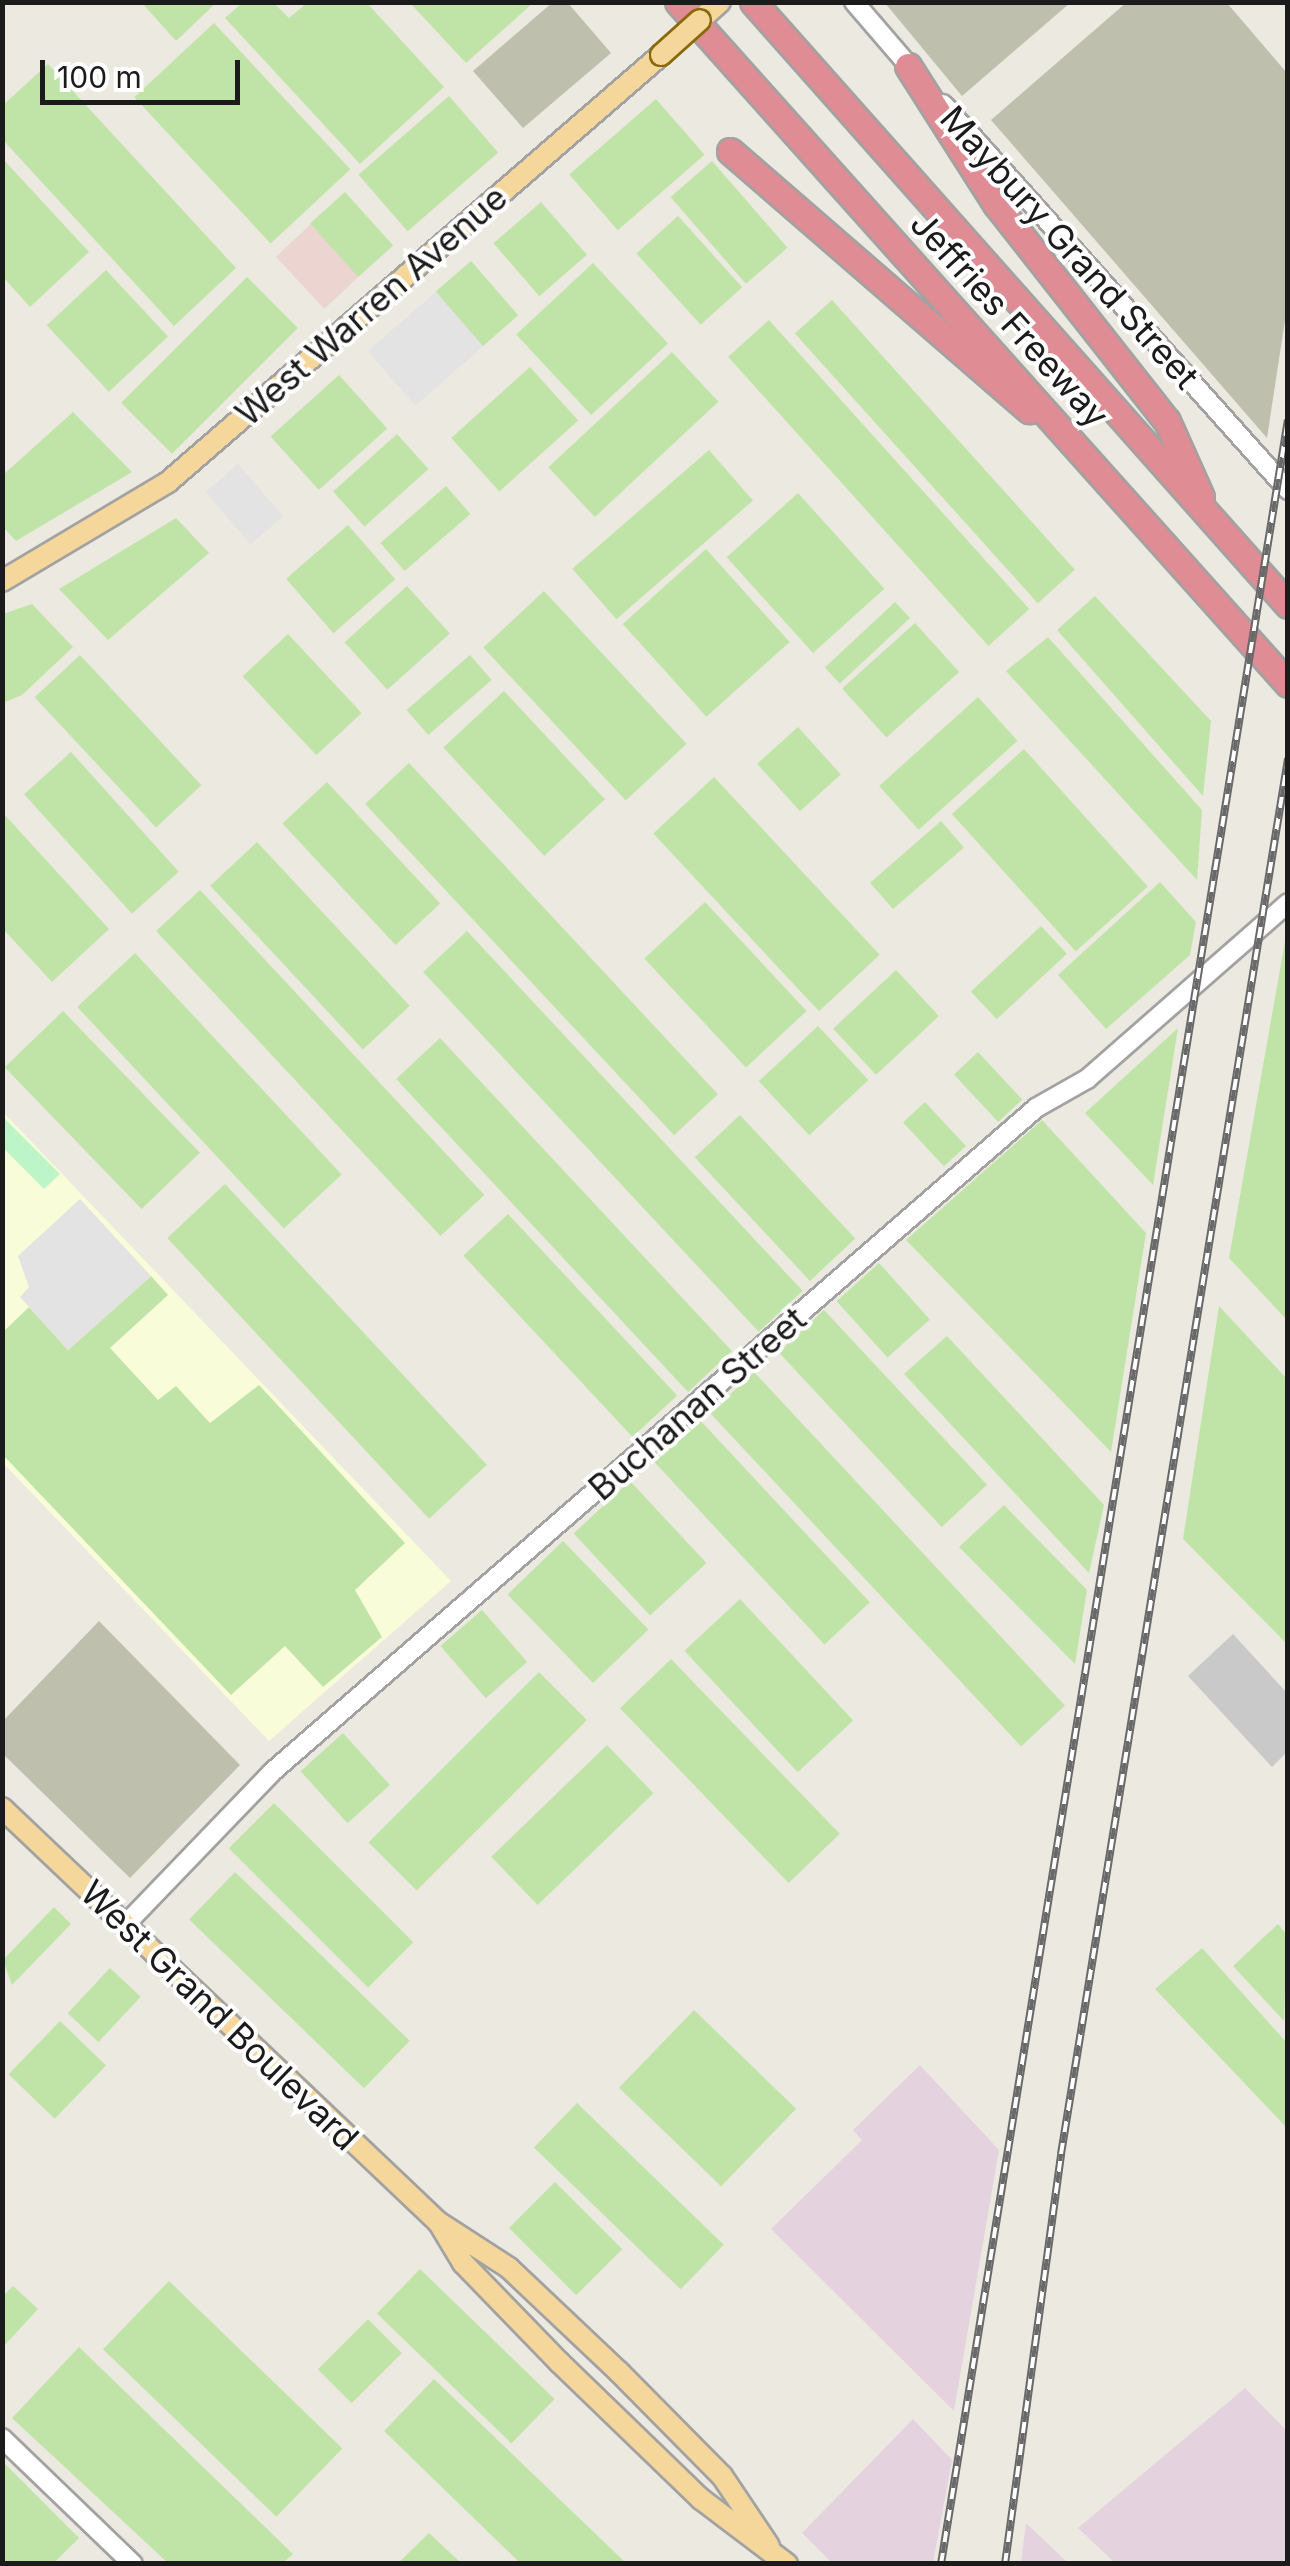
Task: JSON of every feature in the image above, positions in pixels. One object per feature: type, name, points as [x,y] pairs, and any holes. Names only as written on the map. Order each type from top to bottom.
[{"type":"highway","name":"Jeffries Freeway","points":[[753,2],[1203,502],[1288,605]]},
{"type":"highway","points":[[769,2],[822,80]]},
{"type":"highway","name":"Jeffries Freeway","points":[[679,4],[1288,684]]},
{"type":"highway","points":[[908,66],[996,204],[1167,421],[1190,458],[1203,502]]},
{"type":"highway","points":[[730,152],[1084,454]]},
{"type":"main road","name":"West Warren Avenue","points":[[2,581],[168,482],[720,2]]},
{"type":"main road","name":"West Grand Boulevard","points":[[2,1808],[438,2222],[510,2268],[620,2372],[722,2476],[769,2546]]},
{"type":"main road","name":"West Grand Boulevard","points":[[438,2222],[463,2263],[560,2362],[701,2499],[769,2546],[787,2564]]},
{"type":"street","name":"Maybury Grand Street","points":[[854,2],[1288,490]]},
{"type":"street","name":"Buchanan Street","points":[[126,1925],[272,1772],[1024,1119],[1087,1079],[1288,903]]},
{"type":"street","points":[[2,2438],[133,2564]]},
{"type":"shaded area","points":[[553,2],[568,3],[611,53],[523,128],[473,71]]},
{"type":"shaded area","points":[[885,2],[1070,3],[962,96]]},
{"type":"shaded area","points":[[1127,2],[1227,3],[1287,73],[1287,307],[1267,438],[991,120]]},
{"type":"shaded area","points":[[311,224],[359,276],[324,309],[276,257]]},
{"type":"shaded area","points":[[436,292],[483,346],[415,405],[368,351]]},
{"type":"shaded area","points":[[238,464],[283,516],[251,544],[206,492]]},
{"type":"shaded area","points":[[2,1111],[451,1581],[269,1741],[3,1463]]},
{"type":"shaded area","points":[[80,1199],[151,1276],[68,1350],[20,1297],[29,1287],[18,1256]]},
{"type":"shaded area","points":[[99,1621],[240,1765],[130,1878],[3,1754],[3,1721]]},
{"type":"shaded area","points":[[1233,1634],[1287,1693],[1287,1752],[1272,1767],[1188,1676]]},
{"type":"shaded area","points":[[920,2065],[999,2150],[954,2411],[771,2229],[862,2140],[853,2130]]},
{"type":"shaded area","points":[[1245,2388],[1287,2431],[1287,2563],[1115,2563],[1078,2528]]},
{"type":"shaded area","points":[[913,2419],[952,2460],[933,2563],[832,2563],[802,2533]]},
{"type":"shaded area","points":[[1026,2523],[1068,2563],[1021,2563]]},
{"type":"green space","points":[[142,2],[217,2],[176,41],[142,3]]},
{"type":"green space","points":[[242,3],[274,3],[289,18],[307,3],[367,3],[444,87],[360,164],[225,18]]},
{"type":"green space","points":[[410,3],[533,3],[466,63]]},
{"type":"green space","points":[[214,23],[350,169],[271,244],[134,97]]},
{"type":"green space","points":[[48,64],[236,268],[174,326],[3,140],[3,105]]},
{"type":"green space","points":[[449,96],[498,153],[408,231],[358,175]]},
{"type":"green space","points":[[656,99],[705,155],[618,230],[569,174]]},
{"type":"green space","points":[[3,159],[89,252],[30,307],[3,277]]},
{"type":"green space","points":[[712,161],[787,248],[746,284],[670,197]]},
{"type":"green space","points":[[345,192],[393,246],[358,277],[310,223]]},
{"type":"green space","points":[[541,202],[587,255],[539,296],[493,243]]},
{"type":"green space","points":[[678,216],[742,287],[701,325],[636,253]]},
{"type":"green space","points":[[471,261],[518,315],[483,346],[436,292]]},
{"type":"green space","points":[[593,263],[668,343],[591,415],[516,335]]},
{"type":"green space","points":[[106,270],[168,337],[109,392],[47,325]]},
{"type":"green space","points":[[247,277],[298,328],[172,454],[121,403]]},
{"type":"green space","points":[[832,300],[1075,570],[1038,603],[795,333]]},
{"type":"green space","points":[[769,320],[1029,609],[988,646],[728,357]]},
{"type":"green space","points":[[672,352],[718,402],[595,517],[548,467]]},
{"type":"green space","points":[[530,367],[578,421],[499,491],[451,438]]},
{"type":"green space","points":[[339,375],[387,429],[319,490],[271,437]]},
{"type":"green space","points":[[73,412],[132,472],[16,541],[3,527],[3,475]]},
{"type":"green space","points":[[397,434],[428,469],[365,526],[333,492]]},
{"type":"green space","points":[[709,450],[753,501],[616,619],[572,569]]},
{"type":"green space","points":[[446,486],[470,514],[405,571],[380,543]]},
{"type":"green space","points":[[798,493],[884,589],[813,653],[727,557]]},
{"type":"green space","points":[[176,518],[209,553],[108,640],[59,589]]},
{"type":"green space","points":[[348,525],[395,579],[333,633],[286,579]]},
{"type":"green space","points":[[706,549],[790,642],[706,717],[623,624]]},
{"type":"green space","points":[[407,586],[450,634],[387,690],[345,642]]},
{"type":"green space","points":[[544,591],[687,744],[626,800],[483,648]]},
{"type":"green space","points":[[1095,596],[1211,721],[1203,796],[1057,630]]},
{"type":"green space","points":[[895,602],[910,618],[840,684],[825,667]]},
{"type":"green space","points":[[32,604],[73,647],[22,695],[3,703],[3,614]]},
{"type":"green space","points":[[915,623],[959,672],[886,738],[842,689]]},
{"type":"green space","points":[[288,634],[362,713],[316,755],[243,676]]},
{"type":"green space","points":[[1048,637],[1202,810],[1197,880],[1006,671]]},
{"type":"green space","points":[[80,655],[201,785],[156,827],[35,697]]},
{"type":"green space","points":[[470,655],[492,680],[428,735],[407,710]]},
{"type":"green space","points":[[504,691],[605,799],[544,856],[443,748]]},
{"type":"green space","points":[[978,697],[1017,741],[919,830],[879,786]]},
{"type":"green space","points":[[798,727],[841,775],[800,811],[757,764]]},
{"type":"green space","points":[[1024,749],[1148,886],[1076,951],[952,814]]},
{"type":"green space","points":[[71,752],[179,872],[132,914],[24,794]]},
{"type":"green space","points":[[409,763],[718,1094],[674,1135],[365,804]]},
{"type":"green space","points":[[714,777],[880,955],[819,1011],[653,834]]},
{"type":"green space","points":[[327,782],[440,903],[396,945],[282,824]]},
{"type":"green space","points":[[3,813],[109,929],[52,982],[3,929]]},
{"type":"green space","points":[[941,821],[964,847],[893,909],[870,883]]},
{"type":"green space","points":[[257,842],[410,1006],[363,1049],[210,886]]},
{"type":"green space","points":[[1160,882],[1196,922],[1190,955],[1106,1029],[1058,975]]},
{"type":"green space","points":[[200,890],[484,1195],[441,1236],[156,931]]},
{"type":"green space","points":[[705,902],[807,1011],[746,1068],[644,959]]},
{"type":"green space","points":[[1041,926],[1067,954],[997,1019],[971,991]]},
{"type":"green space","points":[[1287,930],[1287,1320],[1229,1258]]},
{"type":"green space","points":[[467,931],[803,1291],[759,1332],[423,972]]},
{"type":"green space","points":[[135,953],[342,1175],[284,1228],[77,1007]]},
{"type":"green space","points":[[896,970],[939,1016],[876,1075],[833,1029]]},
{"type":"green space","points":[[63,1011],[200,1153],[142,1209],[5,1067]]},
{"type":"green space","points":[[818,1026],[868,1080],[809,1135],[759,1081]]},
{"type":"green space","points":[[1178,1028],[1153,1185],[1085,1113]]},
{"type":"green space","points":[[440,1038],[732,1351],[688,1392],[396,1079]]},
{"type":"green space","points":[[978,1052],[1022,1100],[998,1122],[954,1075]]},
{"type":"green space","points":[[925,1102],[966,1146],[944,1166],[903,1122]]},
{"type":"green space","points":[[740,1115],[855,1239],[810,1281],[695,1157]]},
{"type":"green space","points":[[3,1117],[60,1174],[44,1189],[3,1148]]},
{"type":"green space","points":[[1042,1120],[1146,1233],[1111,1452],[906,1240]]},
{"type":"green space","points":[[225,1184],[487,1465],[429,1519],[167,1238]]},
{"type":"green space","points":[[508,1214],[677,1395],[633,1437],[463,1256]]},
{"type":"green space","points":[[879,1263],[930,1319],[887,1358],[837,1301]]},
{"type":"green space","points":[[151,1276],[168,1295],[110,1348],[158,1400],[176,1386],[210,1423],[259,1385],[405,1543],[355,1590],[382,1637],[323,1687],[285,1646],[231,1695],[3,1455],[3,1332],[29,1307],[68,1350]]},
{"type":"green space","points":[[1219,1306],[1287,1379],[1287,1644],[1183,1539]]},
{"type":"green space","points":[[824,1310],[987,1485],[942,1527],[779,1352]]},
{"type":"green space","points":[[947,1336],[1104,1505],[1089,1573],[904,1374]]},
{"type":"green space","points":[[754,1372],[1065,1705],[1021,1746],[710,1413]]},
{"type":"green space","points":[[698,1418],[870,1602],[825,1645],[653,1460]]},
{"type":"green space","points":[[630,1481],[706,1563],[650,1615],[574,1534]]},
{"type":"green space","points":[[1004,1505],[1087,1590],[1075,1664],[959,1547]]},
{"type":"green space","points":[[563,1541],[648,1629],[593,1683],[508,1594]]},
{"type":"green space","points":[[740,1599],[853,1720],[798,1772],[684,1651]]},
{"type":"green space","points":[[482,1610],[527,1662],[486,1698],[440,1646]]},
{"type":"green space","points":[[671,1659],[840,1834],[789,1883],[620,1708]]},
{"type":"green space","points":[[539,1672],[587,1720],[417,1890],[369,1842]]},
{"type":"green space","points":[[343,1733],[390,1785],[347,1823],[301,1771]]},
{"type":"green space","points":[[607,1745],[654,1793],[538,1905],[491,1857]]},
{"type":"green space","points":[[274,1803],[413,1942],[368,1988],[229,1848]]},
{"type":"green space","points":[[235,1872],[410,2041],[364,2088],[189,1919]]},
{"type":"green space","points":[[54,1907],[71,1924],[12,1985],[3,1960]]},
{"type":"green space","points":[[1278,1924],[1287,1935],[1284,2021],[1233,1966]]},
{"type":"green space","points":[[1202,1948],[1287,2043],[1287,2128],[1155,1989]]},
{"type":"green space","points":[[110,1968],[141,1997],[98,2042],[68,2013]]},
{"type":"green space","points":[[694,2010],[796,2109],[721,2186],[619,2088]]},
{"type":"green space","points":[[60,2021],[106,2065],[55,2119],[9,2074]]},
{"type":"green space","points":[[577,2103],[724,2245],[681,2289],[534,2148]]},
{"type":"green space","points":[[555,2182],[622,2249],[576,2295],[509,2228]]},
{"type":"green space","points":[[420,2269],[555,2399],[511,2444],[377,2314]]},
{"type":"green space","points":[[169,2281],[342,2448],[276,2517],[103,2349]]},
{"type":"green space","points":[[13,2286],[38,2309],[3,2347],[3,2296]]},
{"type":"green space","points":[[368,2319],[402,2353],[352,2403],[318,2369]]},
{"type":"green space","points":[[79,2347],[293,2554],[283,2563],[168,2563],[12,2418]]},
{"type":"green space","points":[[434,2379],[626,2563],[520,2563],[384,2431]]},
{"type":"green space","points":[[3,2462],[79,2538],[54,2563],[3,2563]]},
{"type":"green space","points":[[429,2533],[461,2563],[398,2563]]},
{"type":"railway","points":[[941,2564],[1288,420]]},
{"type":"railway","points":[[1005,2564],[1061,2154],[1288,758]]}]
